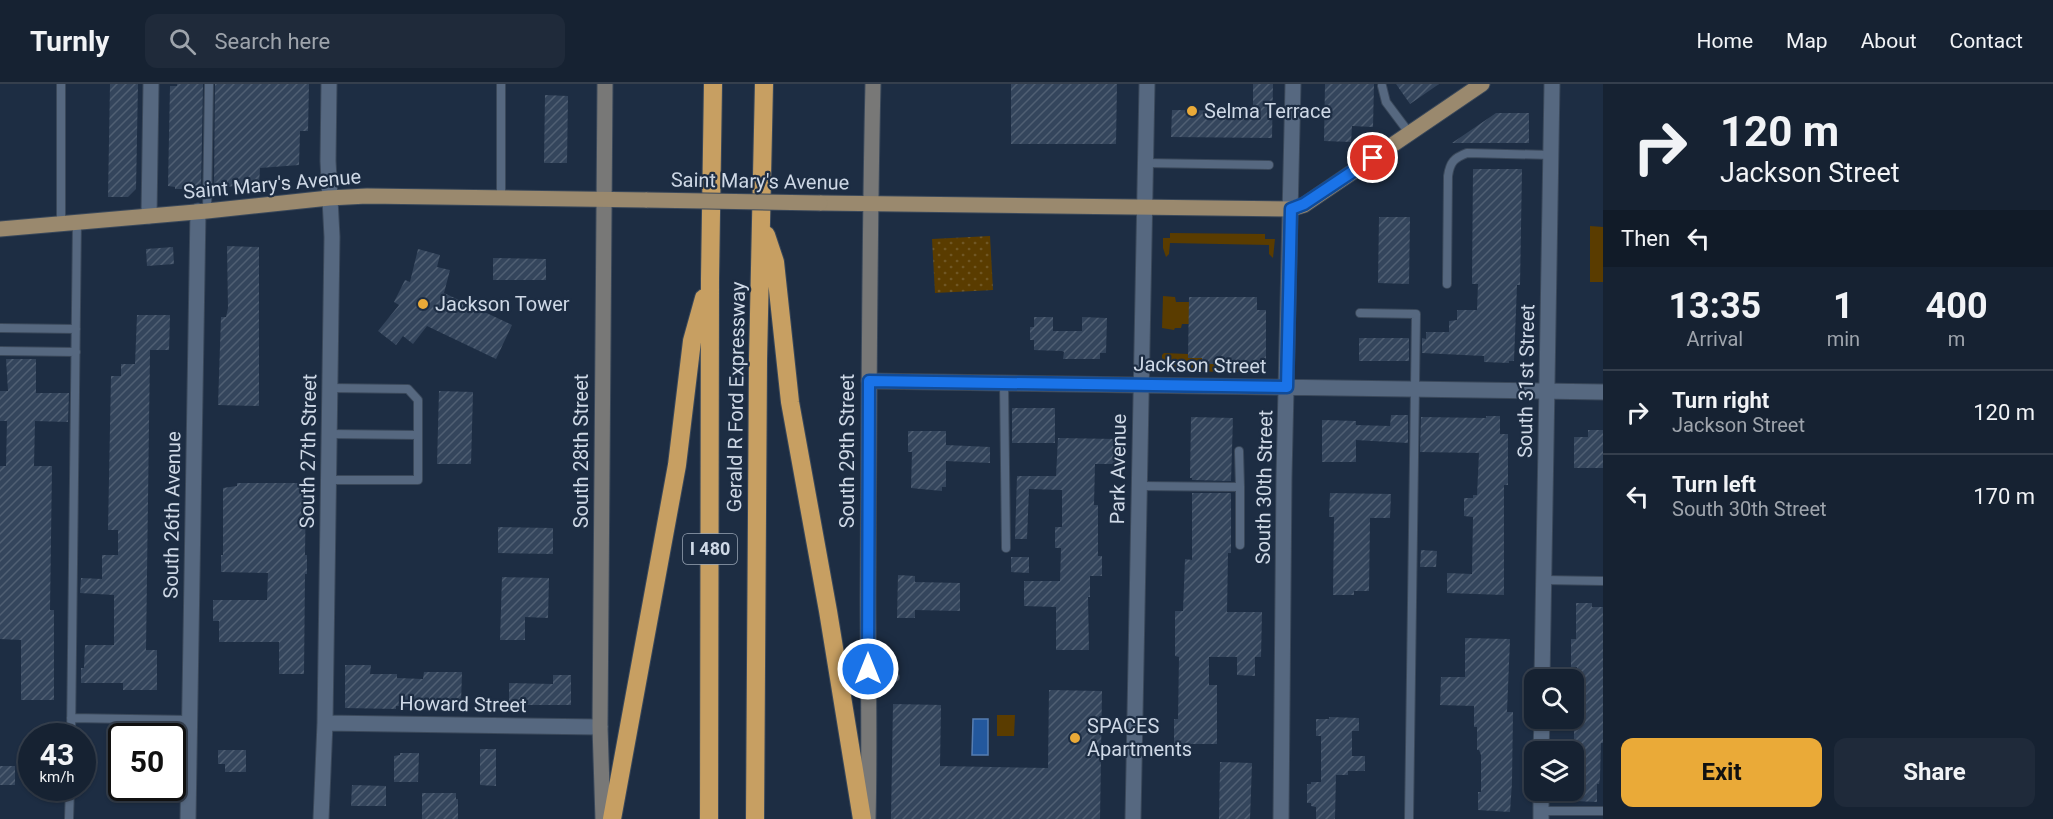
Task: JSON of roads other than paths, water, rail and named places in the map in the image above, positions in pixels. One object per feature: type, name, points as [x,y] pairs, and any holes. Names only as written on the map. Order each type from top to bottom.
[{"type":"highway","name":"Gerald R Ford Expressway","points":[[709,819],[710,279],[713,84]]},
{"type":"highway","name":"Gerald R Ford Expressway","points":[[755,819],[758,360],[764,84]]},
{"type":"highway","points":[[762,225],[775,262],[790,402],[830,622],[862,819]]},
{"type":"highway","points":[[612,819],[677,465],[692,341],[710,279]]},
{"type":"main road","name":"South 28th Street","points":[[603,819],[600,727],[605,84]]},
{"type":"main road","name":"South 29th Street","points":[[868,819],[870,204],[873,84]]},
{"type":"main road","name":"Saint Mary's Avenue","points":[[0,228],[367,196],[1291,209],[1304,204],[1482,84]]},
{"type":"street","points":[[149,216],[151,84]]},
{"type":"street","name":"South 27th Street","points":[[321,819],[325,723],[332,237],[329,198],[329,84]]},
{"type":"street","name":"Park Avenue","points":[[1133,819],[1147,84]]},
{"type":"street","name":"South 30th Street","points":[[1281,819],[1293,84]]},
{"type":"street","name":"South 31st Street","points":[[1542,669],[1552,84]]},
{"type":"street","name":"South 26th Avenue","points":[[188,819],[202,211]]},
{"type":"street","name":"Jackson Street","points":[[869,381],[1603,392]]},
{"type":"street","name":"Howard Street","points":[[325,723],[600,727]]},
{"type":"lane","points":[[61,84],[61,223]]},
{"type":"lane","points":[[202,211],[209,84]]},
{"type":"lane","points":[[501,84],[501,198]]},
{"type":"lane","points":[[1382,86],[1386,102],[1410,134]]},
{"type":"lane","points":[[1447,284],[1448,176],[1455,157],[1467,153],[1551,155]]},
{"type":"lane","points":[[1145,163],[1269,165]]},
{"type":"lane","points":[[71,723],[77,222]]},
{"type":"lane","points":[[1360,313],[1416,314],[1409,819]]},
{"type":"lane","points":[[0,328],[76,329]]},
{"type":"lane","points":[[0,351],[76,352]]},
{"type":"lane","points":[[1004,383],[1006,548]]},
{"type":"lane","points":[[328,480],[418,480],[418,400],[408,389],[330,388]]},
{"type":"lane","points":[[329,434],[418,435]]},
{"type":"lane","points":[[1239,451],[1240,545]]},
{"type":"lane","points":[[1139,486],[1239,487]]},
{"type":"lane","points":[[1544,580],[1603,581]]},
{"type":"lane","points":[[868,677],[895,677]]},
{"type":"lane","points":[[71,718],[190,720]]},
{"type":"lane","points":[[69,819],[70,801]]},
{"type":"lane","points":[[1541,815],[1603,811]]},
{"type":"water","points":[[973,719],[988,719],[988,755],[972,755]]},
{"type":"place","name":"Selma Terrace","points":[[1192,111]]},
{"type":"place","name":"Jackson Tower","points":[[423,304]]},
{"type":"place","name":"SPACES Apartments","points":[[1075,738]]}]
